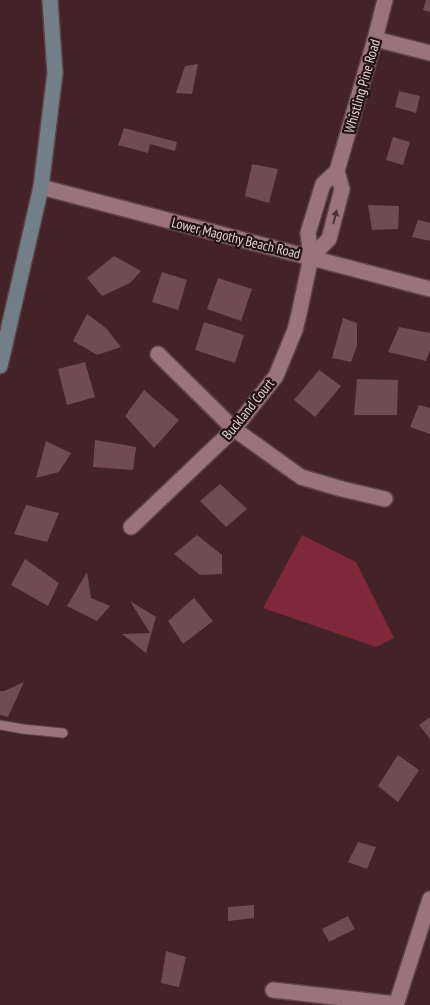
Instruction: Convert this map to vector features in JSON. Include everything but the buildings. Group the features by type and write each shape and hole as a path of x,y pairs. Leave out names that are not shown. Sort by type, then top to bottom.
{"main road":[{"path":"0,366 2,348 41,187 55,73 50,0"}],"street":[{"name":"Whistling Pine Road","path":"311,257 308,233 323,184 337,171 375,39 384,0"},
{"path":"375,39 430,53"},
{"name":"Whistling Pine Road","path":"311,257 329,239 342,189 337,171"},
{"name":"Lower Magothy Beach Road","path":"41,187 430,289"},
{"name":"Buckland Court","path":"131,527 234,429 276,376 295,330 311,257"},
{"path":"158,354 234,429 300,477 385,499"},
{"path":"273,990 396,1004 430,899"}],"lane":[{"path":"0,725 63,733"}],"shaded area":[{"path":"302,535 356,562 394,638 376,647 263,608"}]}
